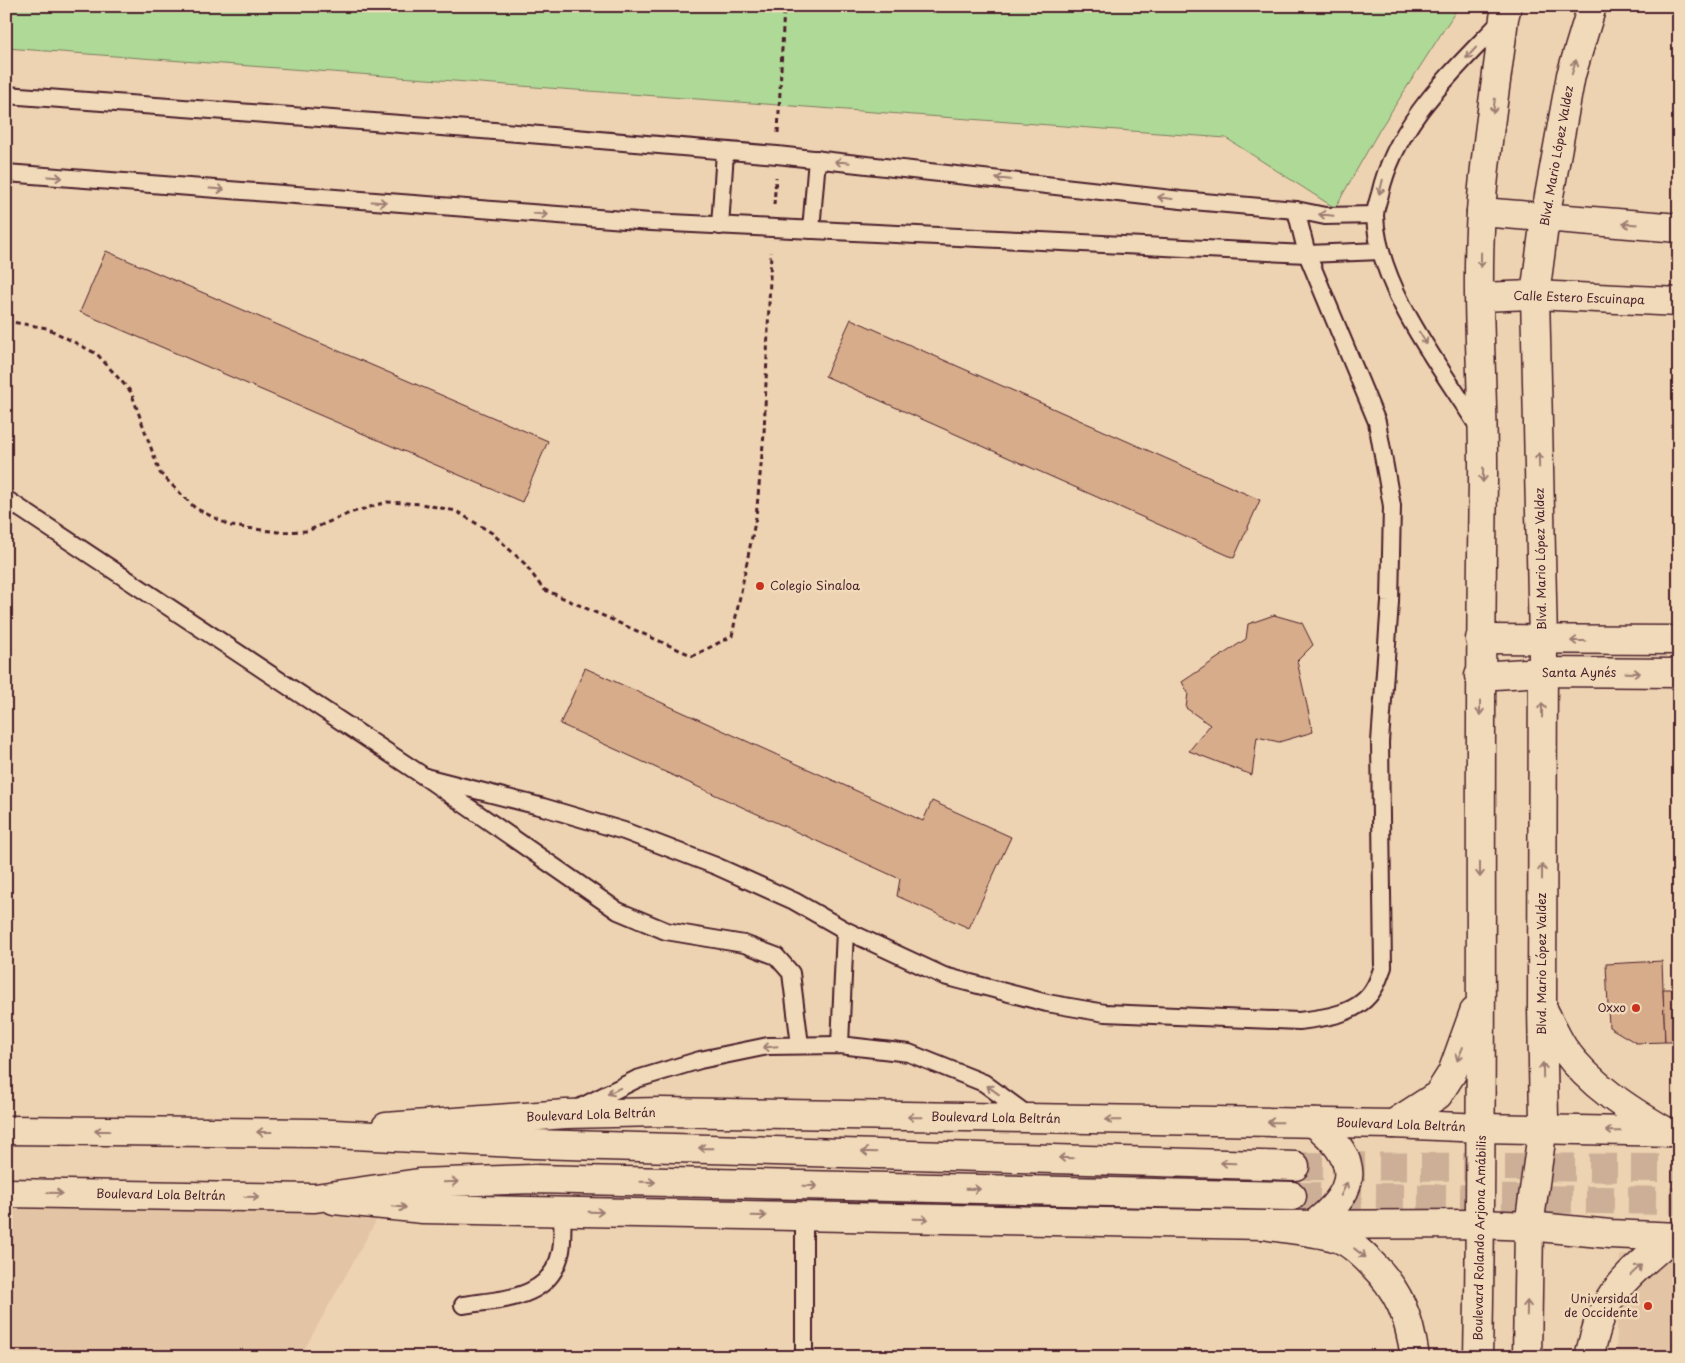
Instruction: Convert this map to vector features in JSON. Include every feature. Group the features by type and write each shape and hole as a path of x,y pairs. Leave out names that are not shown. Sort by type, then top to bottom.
{"main road":[{"name":"Blvd. Mario López Valdez","path":"1544,1124 1542,1007 1543,641 1535,295 1545,218 1571,76 1592,6"},
{"path":"1482,1123 1480,640 1484,434 1480,297 1481,212 1506,12"},
{"path":"1481,212 1679,228"},
{"name":"Calle Estero Escuinapa","path":"1480,297 1535,295 1679,302"},
{"path":"1480,640 1679,640"},
{"name":"Santa Aynés","path":"1480,676 1542,672 1679,674"},
{"path":"1393,1124 1438,1095 1452,1073 1464,1044 1481,992"},
{"path":"1542,1007 1564,1049 1584,1070 1620,1104 1673,1132"},
{"name":"Boulevard Lola Beltrán","path":"313,1133 566,1114 661,1112 1314,1123 1544,1124 1673,1132"},
{"path":"1313,1225 1326,1216 1344,1191 1350,1176 1346,1157 1330,1135 1314,1123"},
{"name":"Boulevard Rolando Arjona Amábilis","path":"1478,1357 1482,1123"},
{"path":"1527,1357 1529,1226 1544,1124"},
{"name":"Boulevard Lola Beltrán","path":"6,1130 313,1133 534,1144 1295,1166"},
{"name":"Boulevard Lola Beltrán","path":"316,1198 419,1183 534,1179 1292,1196"},
{"name":"Boulevard Lola Beltrán","path":"6,1193 316,1198 423,1209 562,1212 1264,1226 1480,1224 1675,1237"},
{"path":"1264,1226 1340,1239 1361,1253 1384,1275 1400,1297 1411,1329 1415,1357"},
{"path":"1589,1357 1598,1325 1608,1302 1624,1281 1675,1237"}],"lane":[{"path":"1484,434 1403,306 1381,251 1375,215 1383,180 1402,139 1430,97 1506,12"},
{"path":"6,95 482,130 777,155 1181,200 1296,210 1332,216 1375,215"},
{"path":"720,226 725,152"},
{"path":"811,230 817,159"},
{"path":"6,173 772,229 1307,254 1381,251"},
{"path":"425,777 543,807 624,831 716,866 777,893 845,930 944,976 1048,1003 1105,1013 1299,1021 1330,1017 1358,1006 1374,990 1383,967 1380,742 1390,602 1392,506 1377,422 1307,254 1296,210"},
{"path":"6,498 425,777 618,911 666,931 744,944 776,956 792,973 800,1046"},
{"path":"840,1045 845,930"},
{"path":"566,1114 636,1080 700,1060 768,1046 840,1045 910,1054 984,1084 1033,1119"},
{"path":"463,1305 521,1296 534,1291 546,1281 555,1268 561,1250 562,1212"},
{"path":"804,1216 804,1357"}],"path":[{"path":"6,322 47,328 97,354 131,392 160,472 195,508 204,513 231,526 278,532 307,530 350,513 388,502 421,504 456,511 492,533 526,564 543,589 693,656 732,636 756,517 764,434 772,229 784,6"}],"shaded area":[{"path":"6,1197 385,1205 300,1357 6,1357"},
{"name":"Universidad de Occidente","path":"1679,1254 1679,1357 1616,1357 1620,1255"}],"green space":[{"path":"6,6 1459,6 1380,129 1335,208 1226,138 6,48"}],"building":[{"path":"106,251 548,441 522,502 80,312"},
{"path":"851,319 1260,500 1234,558 825,376"},
{"path":"1274,615 1302,623 1313,645 1297,661 1313,732 1279,742 1257,737 1252,775 1189,751 1210,725 1186,708 1188,693 1182,682 1246,639 1248,624"},
{"path":"585,668 923,821 932,801 1011,837 969,928 897,896 900,879 560,724"},
{"name":"Oxxo","path":"1662,961 1665,1042 1636,1043 1609,1027 1606,964"},
{"path":"1663,989 1679,989 1679,1042 1665,1042"}],"tunnel":[{"path":"1295,1166 1679,1168"},
{"path":"1292,1196 1679,1201"}],"place":[{"name":"Colegio Sinaloa","path":"760,586"},
{"name":"Oxxo","path":"1636,1008"},
{"name":"Universidad de Occidente","path":"1648,1306"}]}
